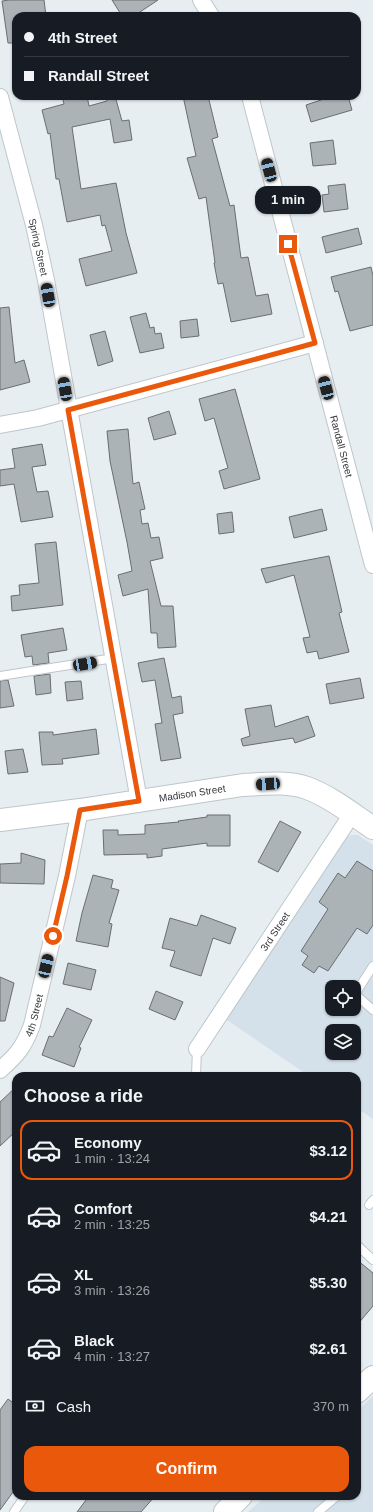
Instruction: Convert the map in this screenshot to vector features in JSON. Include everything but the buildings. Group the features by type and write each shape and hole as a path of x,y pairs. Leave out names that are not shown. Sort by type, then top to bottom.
{"street":[{"path":"201,0 208,12"},
{"name":"Spring Street","path":"0,97 34,225 46,280 139,801"},
{"name":"Randall Street","path":"251,100 373,565"},
{"path":"0,425 68,410 315,343"},
{"name":"Madison Street","path":"0,820 80,810 243,785 268,784 307,788 331,799 373,828"},
{"name":"4th Street","path":"0,1070 19,1053 26,1042 32,1025 67,876 80,810"},
{"name":"3rd Street","path":"197,1049 352,814"},
{"path":"361,1388 373,1377"}],"lane":[{"path":"0,676 114,658"},
{"path":"373,966 355,994 373,1010"},
{"path":"196,1072 197,1049"},
{"path":"361,1250 373,1260"},
{"path":"14,1512 22,1500"},
{"path":"318,1512 332,1500"}],"shaded area":[{"path":"351,835 358,835 373,845 373,1119 361,1111 361,1072 303,1072 224,1018 343,839"},
{"path":"373,1396 373,1512 248,1512 262,1500 361,1500 361,1407"}],"route":[{"path":"53,936 80,810 139,801 136,776 68,410 299,349 315,343 288,244"}]}
